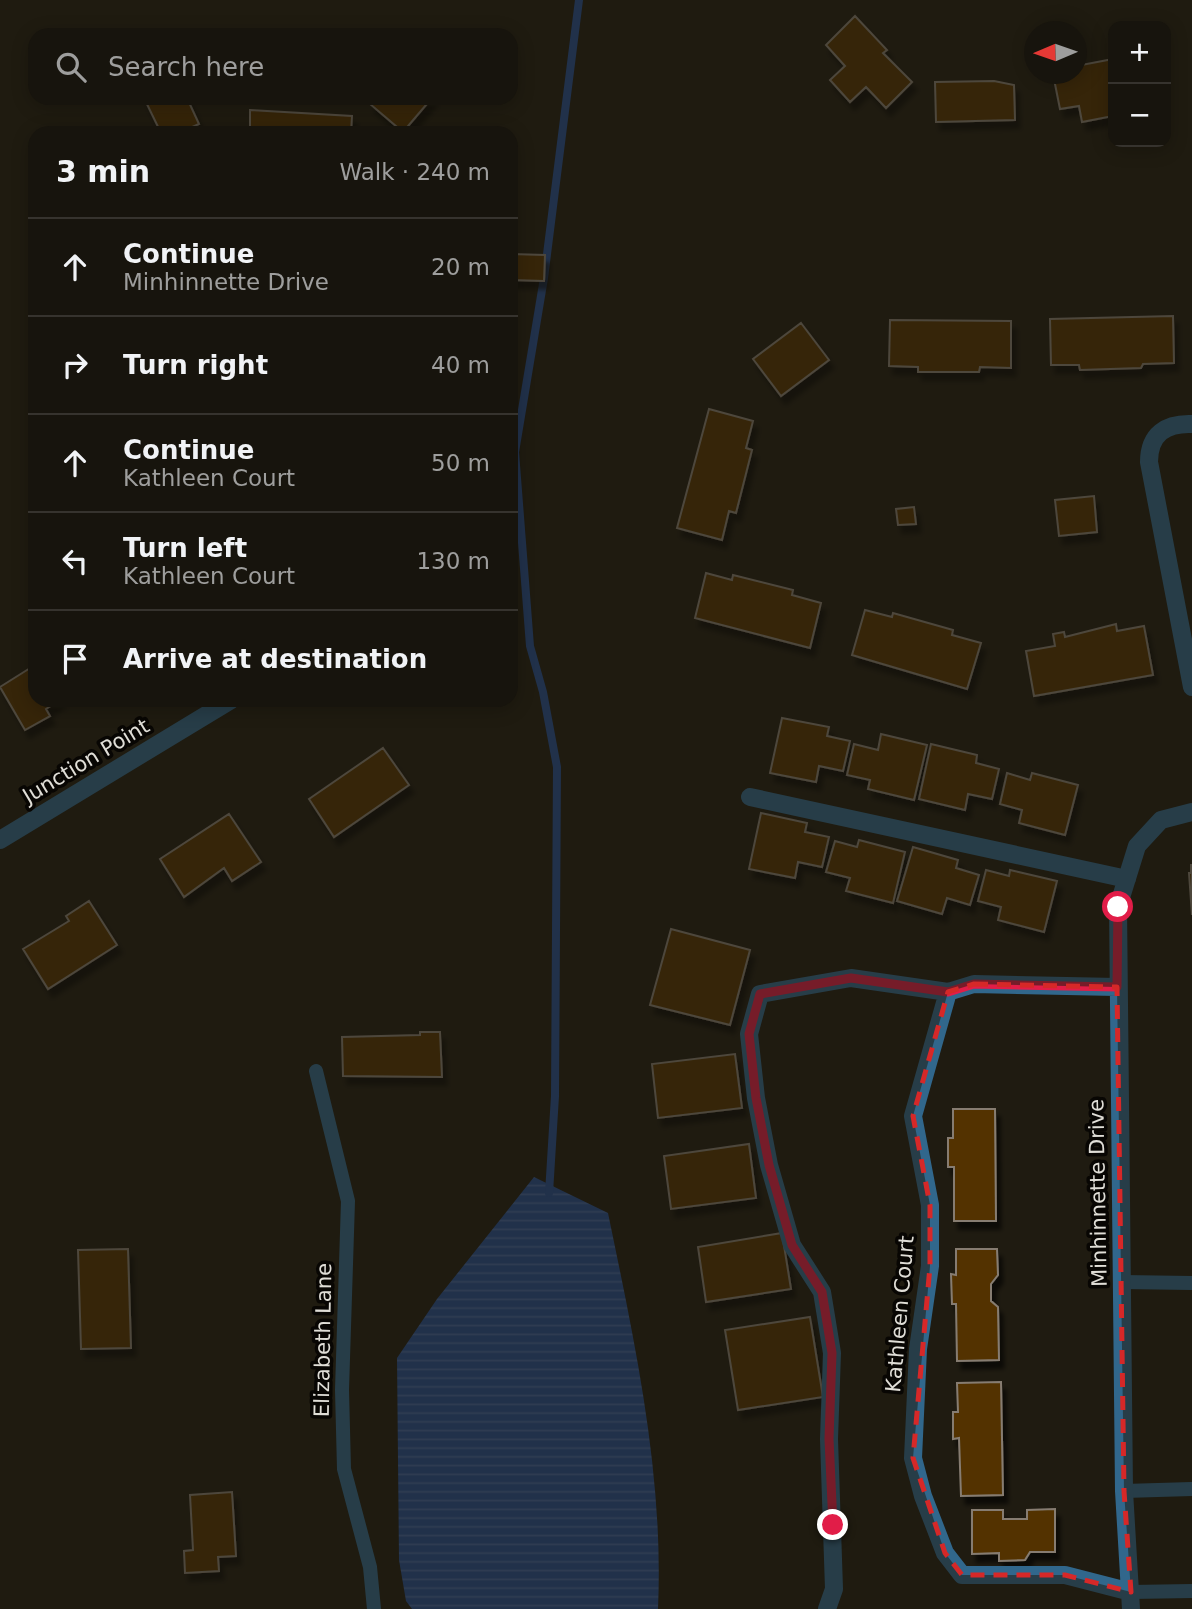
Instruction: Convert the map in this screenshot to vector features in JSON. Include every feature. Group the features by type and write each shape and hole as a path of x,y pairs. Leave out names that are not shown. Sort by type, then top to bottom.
{"street":[{"path":"1192,424 1176,423 1155,435 1149,447 1149,461 1192,687"},
{"name":"Junction Point","path":"0,840 219,707"},
{"path":"750,797 1127,879"},
{"name":"Minhinnette Drive","path":"1131,1601 1124,1491 1118,907 1137,846 1161,820 1192,812"},
{"path":"827,1609 834,1589 829,1439 832,1353 822,1292 792,1245 769,1165 756,1098 749,1034 760,994 851,978 948,992 974,984 1117,987"},
{"name":"Kathleen Court","path":"948,992 913,1116 930,1205 930,1266 918,1349 913,1458 923,1496 945,1553 962,1575 1065,1575 1131,1601"}],"lane":[{"name":"Elizabeth Lane","path":"316,1071 348,1201 342,1390 344,1469 370,1567 374,1609"},
{"path":"1122,1282 1192,1283"},
{"path":"1124,1491 1192,1489"},
{"path":"1131,1601 1192,1591"}],"highlighted area":[{"path":"974,984 1117,987 1124,1491 1131,1592 1065,1575 962,1575 945,1553 913,1458 930,1266 930,1205 913,1116 948,992"}],"water":[{"path":"534,1177 608,1213 637,1360 652,1459 659,1559 658,1609 412,1609 406,1601 399,1560 397,1358 437,1299"}],"building":[{"path":"855,16 887,50 883,53 912,82 886,108 866,87 850,102 830,80 845,66 826,45"},
{"path":"1108,60 1108,117 1082,122 1079,106 1060,109 1055,84 1087,84 1087,64"},
{"path":"994,81 1014,85 1015,120 936,122 935,82"},
{"path":"147,105 190,105 199,124 195,126 158,126"},
{"path":"371,105 426,105 408,126 396,126"},
{"path":"250,110 352,116 351,126 250,126"},
{"path":"518,254 545,255 544,281 518,280"},
{"path":"1173,316 1174,363 1143,364 1141,368 1080,370 1079,365 1051,365 1050,319"},
{"path":"890,320 1011,321 1011,368 980,367 979,372 918,372 918,367 889,366"},
{"path":"801,323 829,360 781,396 753,359"},
{"path":"709,409 753,421 746,448 752,450 736,513 729,511 722,540 677,528"},
{"path":"1094,496 1097,532 1059,536 1055,500"},
{"path":"914,507 916,524 898,525 896,509"},
{"path":"706,573 732,580 733,575 793,590 792,595 821,603 810,648 695,618"},
{"path":"865,610 892,617 893,613 953,630 952,635 981,643 967,689 852,655"},
{"path":"1116,624 1117,631 1144,626 1153,675 1034,696 1026,651 1055,646 1053,634 1064,632 1065,637"},
{"path":"28,669 28,707 49,707 46,709 50,716 25,730 0,687"},
{"path":"782,718 829,727 827,736 850,741 843,771 819,766 816,782 770,773"},
{"path":"881,734 927,745 914,800 868,789 870,780 847,775 854,744 878,750"},
{"path":"931,744 977,755 976,763 999,769 992,799 968,794 965,810 919,799"},
{"path":"383,748 409,785 334,837 309,799"},
{"path":"1007,773 1030,780 1032,773 1078,785 1065,835 1019,823 1022,810 1000,804"},
{"path":"761,813 807,823 805,832 829,837 822,867 798,862 795,878 749,869"},
{"path":"229,814 261,862 232,881 224,868 184,897 160,859"},
{"path":"859,840 905,852 893,903 846,891 850,878 826,872 835,841 857,847"},
{"path":"913,847 958,860 956,868 979,875 970,905 947,898 942,914 897,901"},
{"path":"1192,865 1192,915 1189,873"},
{"path":"986,870 1009,876 1010,870 1057,881 1044,932 998,920 1001,907 978,901"},
{"path":"89,901 117,945 48,989 23,949 69,921 66,916"},
{"path":"671,929 750,950 730,1025 650,1005"},
{"path":"420,1032 440,1032 442,1077 343,1076 342,1037 420,1035"},
{"path":"735,1054 742,1108 658,1118 652,1064"},
{"path":"953,1109 995,1109 996,1221 954,1221 954,1167 948,1167 948,1138 953,1138"},
{"path":"749,1144 756,1198 671,1209 664,1156"},
{"path":"782,1233 791,1289 706,1302 698,1247"},
{"path":"128,1249 131,1348 81,1349 78,1250"},
{"path":"956,1249 997,1249 998,1275 991,1284 991,1301 998,1307 999,1360 957,1361 956,1304 952,1304 951,1274 956,1275"},
{"path":"810,1317 823,1397 738,1410 725,1330"},
{"path":"1001,1382 1003,1495 961,1496 959,1438 953,1439 953,1412 958,1412 957,1383"},
{"path":"232,1492 236,1556 218,1557 219,1571 185,1573 184,1551 193,1550 190,1495"},
{"path":"1055,1509 1055,1552 1030,1552 1025,1560 999,1561 999,1553 972,1554 972,1510 1003,1510 1003,1519 1027,1519 1027,1510"}],"waterway":[{"path":"518,434 544,278 579,0"},
{"path":"518,491 530,646 543,692 557,767 555,1096 549,1193"}],"route":[{"path":"833,1525 829,1439 832,1353 822,1292 792,1245 769,1165 756,1098 749,1034 760,994 851,978 948,992 974,984 1117,987 1118,907"}]}
